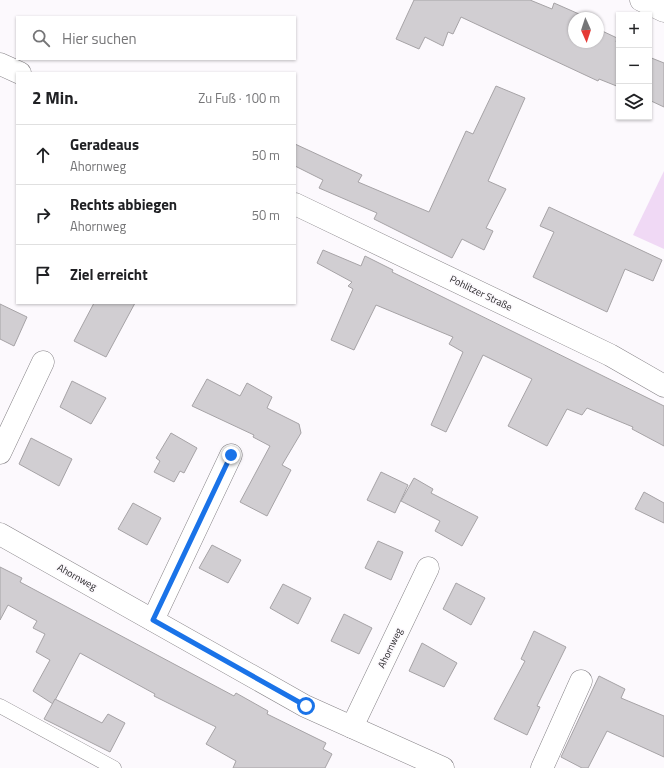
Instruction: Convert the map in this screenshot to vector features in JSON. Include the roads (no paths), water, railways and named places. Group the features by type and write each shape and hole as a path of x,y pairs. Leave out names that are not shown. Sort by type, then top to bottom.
{"street":[{"path":"641,0 664,10"},
{"path":"0,64 18,72"},
{"name":"Pohlitzer Straße","path":"296,204 610,355 664,386"},
{"path":"0,453 43,362"},
{"path":"153,620 231,455"},
{"name":"Ahornweg","path":"0,534 306,706 442,768"},
{"name":"Ahornweg","path":"352,727 428,568"},
{"path":"542,768 581,681"}],"lane":[{"path":"0,706 114,768"}]}
